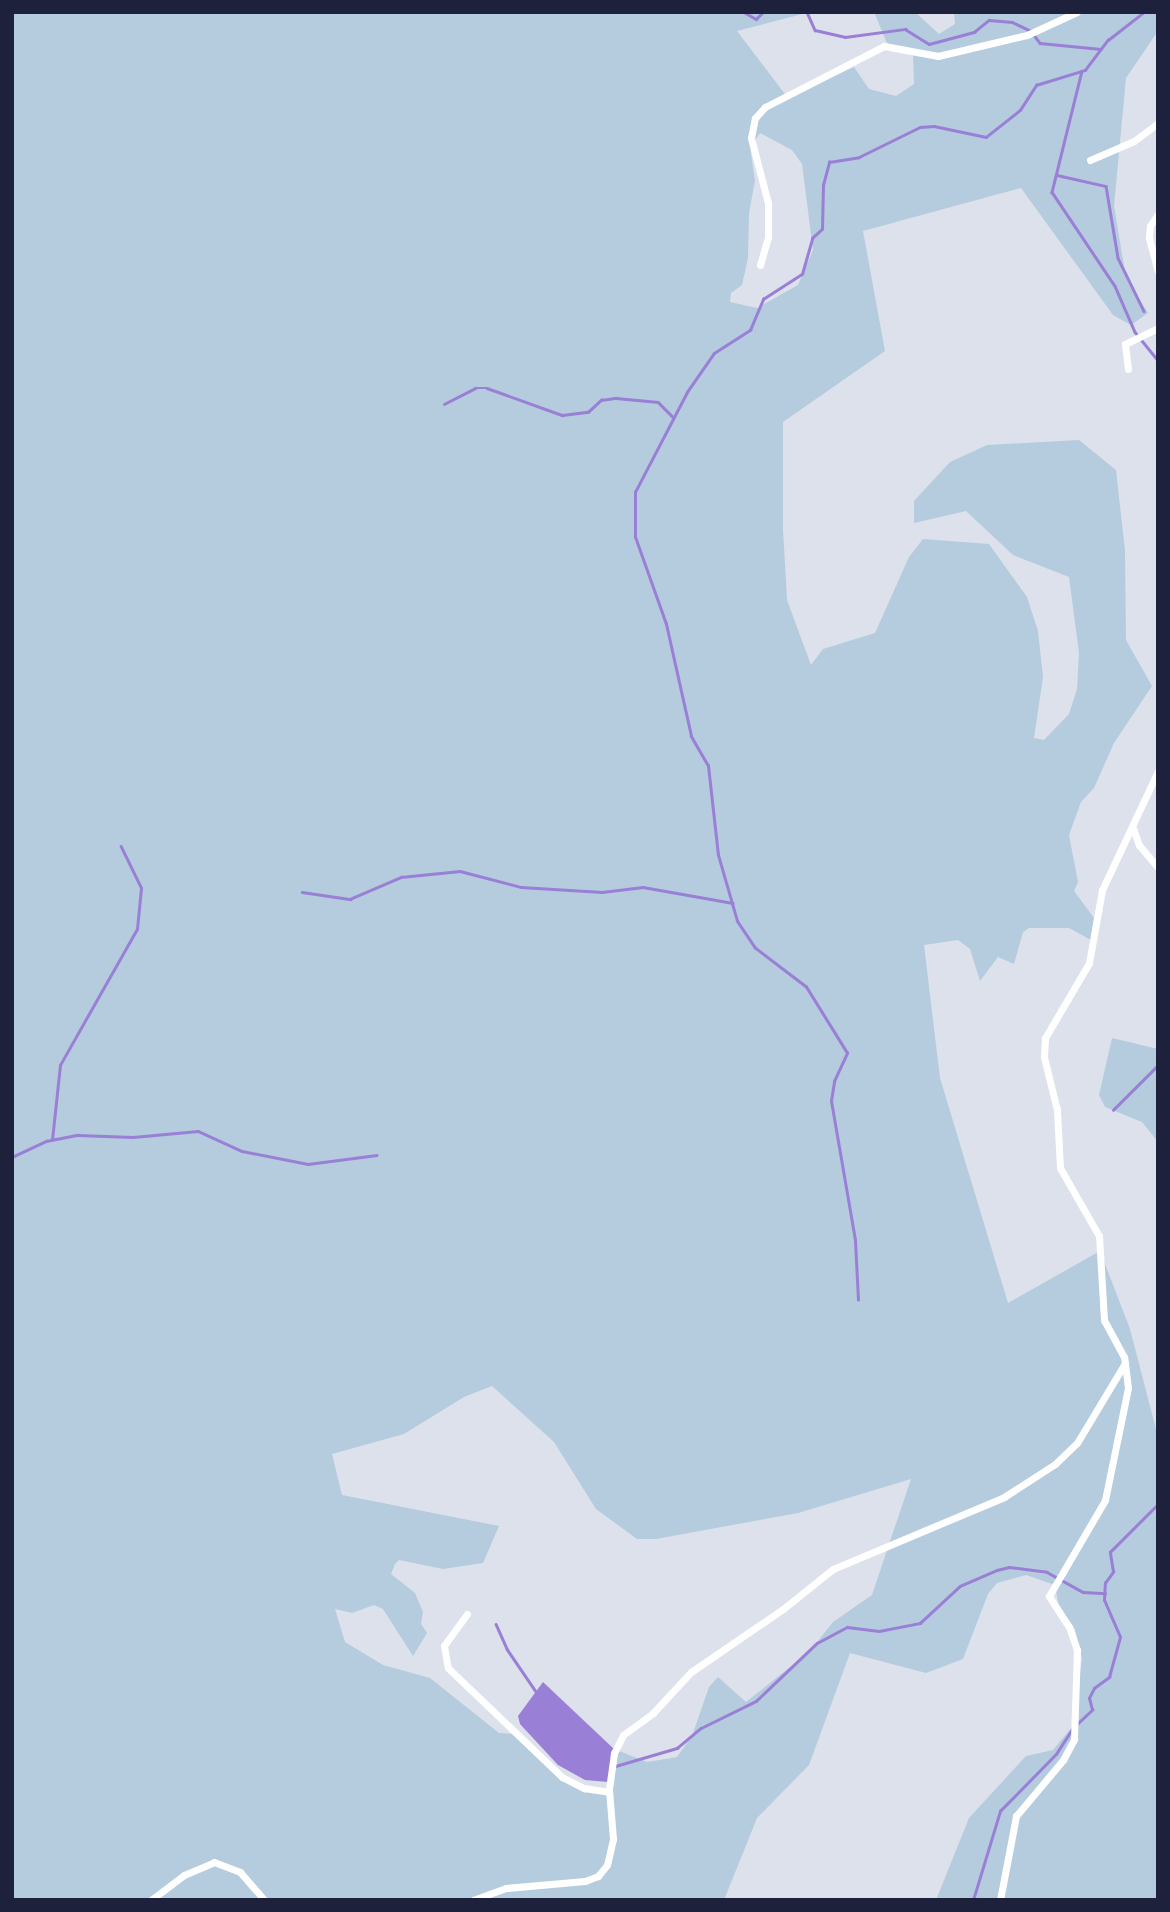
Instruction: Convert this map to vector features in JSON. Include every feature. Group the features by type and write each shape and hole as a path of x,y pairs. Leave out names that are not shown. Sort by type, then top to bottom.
{"street":[{"path":"760,265 768,237 768,203 751,138 755,118 765,107 884,46 938,56 1027,35 1077,12"},
{"path":"1090,160 1134,141 1158,123"},
{"path":"1158,215 1149,231 1158,272"},
{"path":"1128,369 1125,344 1158,328"},
{"path":"1000,1900 1016,1816 1063,1760 1074,1739 1077,1650 1069,1627 1050,1600 1109,1487 1128,1388 1126,1362 1104,1320 1099,1237 1060,1168 1055,1098 1044,1048 1050,1025 1089,963 1102,890 1158,771"},
{"path":"1133,828 1139,845 1158,868"},
{"path":"473,1900 506,1888 585,1881 598,1876 607,1865 614,1839 609,1792 617,1742 653,1713 691,1671 783,1609 833,1569 1004,1497 1055,1464 1077,1443 1126,1362"},
{"path":"467,1614 444,1646 448,1668 562,1777 609,1792"},
{"path":"151,1900 184,1874 214,1862 240,1872 264,1900"}],"shaded area":[{"path":"12,12 810,12 737,31 788,98 854,67 869,89 896,96 914,84 913,54 887,43 874,12 915,12 939,34 955,24 954,12 1158,12 1158,31 1126,78 1114,206 1126,278 1148,313 1131,325 1113,315 1021,188 863,231 885,351 783,422 783,529 787,600 811,665 823,649 875,633 909,557 923,539 989,544 1027,597 1038,631 1043,677 1034,738 1044,740 1069,714 1077,689 1079,653 1069,577 1013,555 966,511 914,523 914,501 950,462 987,445 1079,440 1116,470 1125,551 1126,640 1152,686 1114,743 1094,788 1081,802 1069,835 1078,882 1074,891 1094,918 1091,940 1069,928 1029,928 1023,932 1014,964 998,957 980,981 970,949 958,940 924,945 940,1078 1008,1303 1100,1251 1130,1329 1158,1437 1158,1900 936,1900 969,1818 1026,1756 1053,1750 1072,1727 1082,1659 1075,1629 1059,1607 1055,1585 1026,1575 997,1583 988,1594 963,1659 926,1673 850,1653 809,1765 757,1818 724,1900 12,1900","holes":["760,133 792,150 802,164 813,250 798,285 757,308 730,302 731,293 742,285 748,258 749,213 755,181 750,147","492,1386 554,1442 596,1509 637,1539 656,1539 798,1513 911,1479 872,1595 833,1622 809,1652 746,1702 718,1677 709,1687 692,1736 677,1757 647,1762 614,1749 607,1794 560,1775 516,1734 499,1733 430,1678 383,1665 345,1642 335,1609 352,1613 374,1605 383,1609 413,1656 427,1633 421,1624 423,1612 415,1593 391,1574 395,1564 399,1560 443,1569 483,1563 499,1526 342,1495 332,1454 404,1434 464,1397"]},
{"path":"1112,1038 1158,1049 1158,1142 1142,1122 1105,1107 1099,1095"},
{"path":"543,1682 614,1749 608,1782 585,1780 558,1765 520,1724 518,1716"}],"waterway":[{"path":"744,12 756,19 763,12"},
{"path":"807,12 815,30 845,37 905,29 929,44 974,32 989,20 1012,22 1031,31 1040,43 1101,49"},
{"path":"858,1300 855,1240 831,1101 834,1081 847,1053 806,987 755,948 737,921 718,855 708,766 691,736 666,624 635,537 635,492 687,392 714,353 750,330 763,299 802,274 812,238 822,229 823,185 829,162 859,157 920,127 934,126 986,137 1020,110 1036,85 1085,70 1108,40 1144,12"},
{"path":"1082,71 1052,192 1115,286 1135,332 1158,360"},
{"path":"1057,175 1106,186 1118,258 1144,311"},
{"path":"444,404 475,388 487,388 562,415 588,412 601,400 616,398 658,402 673,417"},
{"path":"52,1140 60,1065 137,929 141,888 121,847"},
{"path":"302,892 350,899 401,877 460,871 521,887 602,892 643,887 733,903"},
{"path":"1113,1110 1158,1065"},
{"path":"12,1157 46,1141 77,1135 133,1137 198,1131 242,1151 308,1164 376,1155"},
{"path":"1077,1724 1092,1710 1089,1698 1094,1688 1109,1677 1120,1637 1104,1600 1105,1583 1113,1572 1110,1552 1158,1504"},
{"path":"612,1767 677,1748 701,1728 756,1701 817,1643 847,1627 879,1631 920,1623 960,1586 997,1570 1009,1567 1047,1572 1083,1592 1105,1593"},
{"path":"496,1624 507,1649 537,1693"},
{"path":"973,1900 1000,1811 1056,1754 1072,1729"}]}
